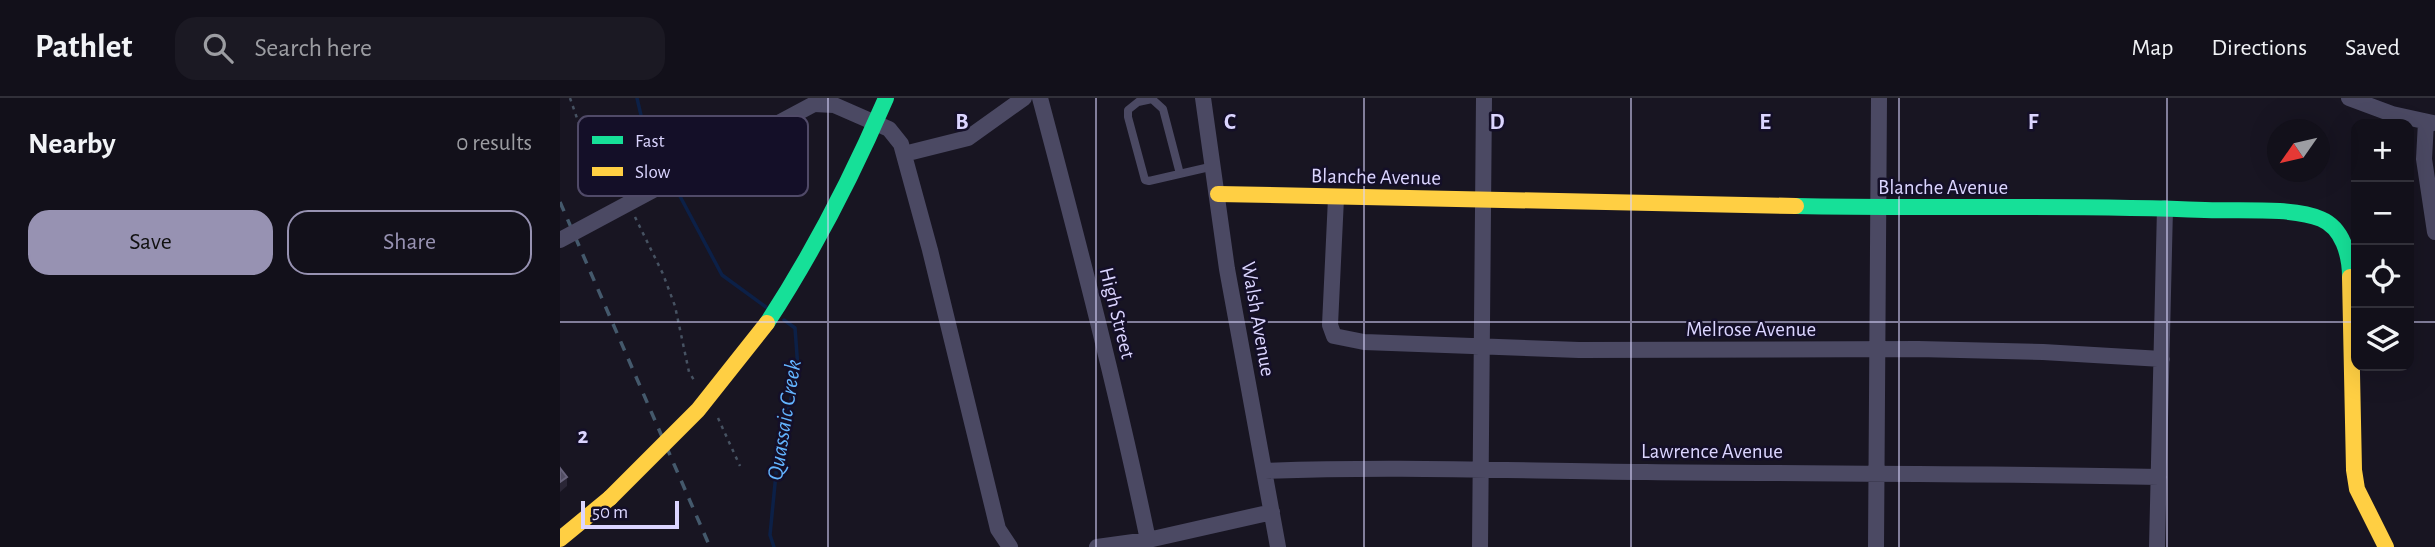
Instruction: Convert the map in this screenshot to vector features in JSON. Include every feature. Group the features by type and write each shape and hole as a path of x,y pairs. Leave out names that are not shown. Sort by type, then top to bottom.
{"main road":[{"path":"560,539 610,498 698,410 767,323 804,267 847,186 887,98"},
{"name":"Blanche Avenue","path":"1218,194 1878,208 2165,208 2298,213 2322,219 2332,226 2350,260 2354,470 2357,489 2386,547"}],"street":[{"path":"904,154 968,138 1024,98"},
{"name":"High Street","path":"1040,98 1130,452 1147,540"},
{"name":"Walsh Avenue","path":"1203,98 1229,281 1278,547"},
{"path":"1480,547 1484,98"},
{"path":"1876,547 1879,98"},
{"path":"2349,98 2391,106 2430,123 2424,159 2435,232"},
{"path":"791,116 819,101 876,123 896,135 904,154 937,275 999,529 1010,547"},
{"path":"560,240 642,196"},
{"name":"Melrose Avenue","path":"1336,198 1329,325 1334,336 1339,339 1481,347 2043,352 2162,359"},
{"path":"2157,547 2165,208"},
{"name":"Lawrence Avenue","path":"1265,471 1337,468 2008,473 2159,477"},
{"path":"1097,547 1147,540 1272,512"}],"lane":[{"path":"1180,174 1162,106 1153,99 1135,103 1128,110 1128,117 1145,180 1149,181 1180,174 1214,166"}],"path":[{"path":"570,98 578,121"},
{"path":"630,208 675,306 689,372 695,382"},
{"path":"714,411 740,466"}],"building":[{"path":"560,468 567,477 560,482"}],"waterway":[{"name":"Quassaic Creek","path":"637,98 641,116"},
{"name":"Quassaic Creek","path":"680,196 722,275 766,307"},
{"name":"Quassaic Creek","path":"774,547 770,535 778,453 798,369 795,328 784,320"}],"railway":[{"path":"560,202 710,547"}],"traffic: fast":[{"path":"767,323 801,269 831,213 886,98"},
{"path":"1796,206 2103,207 2296,213 2321,219 2335,229 2347,252 2350,277"}],"traffic: slow":[{"path":"1218,194 1796,206"},
{"path":"2350,277 2354,470 2357,489 2386,547"},
{"path":"610,498 698,410 767,323"},
{"path":"560,539 610,498"}]}
